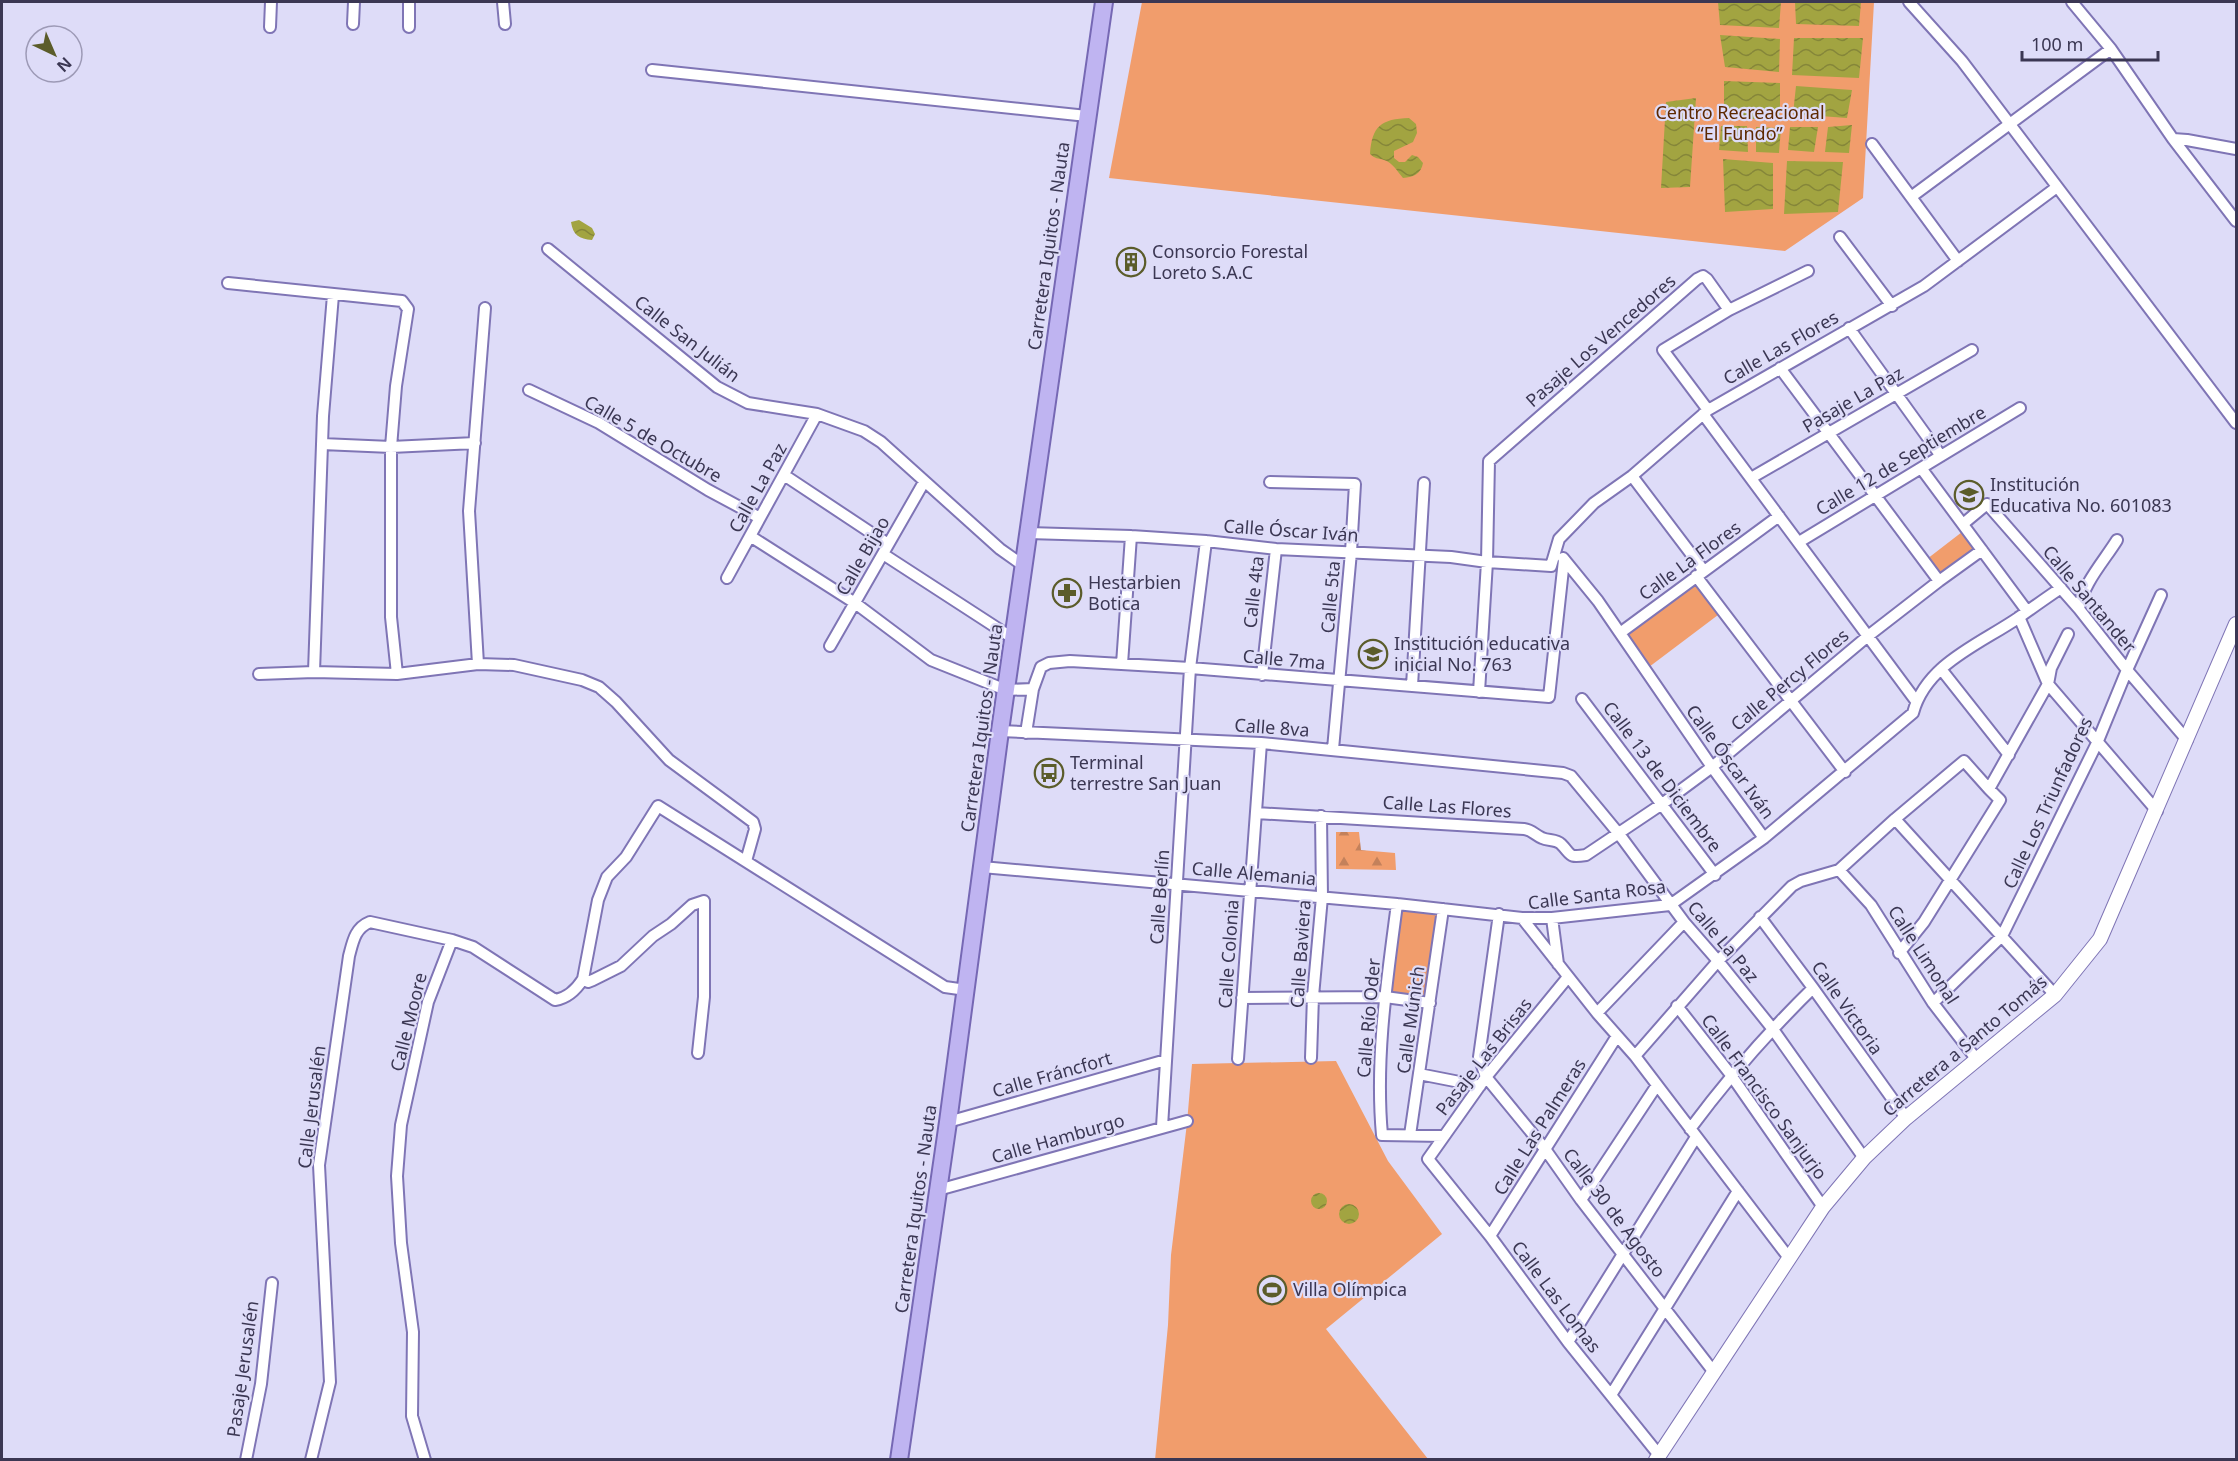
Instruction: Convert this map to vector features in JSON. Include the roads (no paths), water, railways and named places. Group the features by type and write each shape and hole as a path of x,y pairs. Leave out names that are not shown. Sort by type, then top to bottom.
{"main road":[{"name":"Carretera Iquitos - Nauta","path":"899,1460 1104,2"}],"street":[{"path":"270,27 271,2"},
{"path":"353,24 354,2"},
{"path":"409,2 410,27"},
{"path":"503,2 505,24"},
{"path":"1909,2 1962,62 2236,423"},
{"path":"2072,2 2110,49 2173,139 2236,221"},
{"path":"1911,197 2110,49"},
{"path":"652,70 1087,116"},
{"path":"2173,139 2236,149"},
{"path":"1872,144 1958,261"},
{"name":"Calle Las Flores","path":"1551,566 1559,539 1594,503 1632,476 1706,412 1924,286 2057,188"},
{"path":"1840,237 1892,306"},
{"name":"Calle San Julián","path":"548,249 717,387 748,403 817,414 864,430 881,442 999,549 1024,566"},
{"path":"1808,270 1729,310 1663,350 1751,478 1916,701"},
{"name":"Pasaje Los Vencedores","path":"1487,562 1489,461 1697,279 1703,276 1707,279 1729,310"},
{"path":"228,283 402,301 408,309 396,386 390,447 391,617 397,674"},
{"path":"314,672 322,444 333,295"},
{"path":"478,664 469,511 485,308"},
{"path":"1849,328 1941,456"},
{"name":"Pasaje La Paz","path":"1751,478 1972,350"},
{"path":"1780,368 1939,580"},
{"name":"Calle 5 de Octubre","path":"529,390 598,423 708,490 760,518"},
{"name":"Calle 12 de Septiembre","path":"1799,542 2020,408"},
{"name":"Calle La Paz","path":"727,578 817,414"},
{"path":"322,444 390,447 475,443"},
{"path":"1921,468 1982,550 2023,614 2048,684 2157,811"},
{"path":"784,475 1014,639"},
{"path":"1632,476 1845,772"},
{"name":"Calle Bijao","path":"830,646 924,482"},
{"name":"Calle 5ta","path":"1270,482 1355,484 1333,749"},
{"path":"1412,686 1424,483"},
{"name":"Calle Santander","path":"1963,524 1987,504 2079,609 2187,740"},
{"name":"Calle La Flores","path":"1620,633 1779,516"},
{"name":"Calle Óscar Iván","path":"1028,533 1131,536 1276,549 1421,556 1551,566"},
{"path":"750,536 855,603 931,660 1006,690 1032,689"},
{"path":"1122,664 1131,536"},
{"path":"2079,609 2086,589 2117,540"},
{"name":"Calle Berlín","path":"1162,1127 1190,668 1206,541"},
{"name":"Calle Óscar Iván","path":"1555,548 1598,601 1712,767 1764,838"},
{"name":"Calle 4ta","path":"1262,675 1276,549"},
{"name":"Calle Percy Flores","path":"1619,834 1712,767 1868,636 1939,580 1982,550"},
{"name":"Calle 7ma","path":"1026,733 1032,689 1041,667 1048,663 1190,668 1550,697 1564,560"},
{"path":"1479,692 1487,562"},
{"name":"Calle Santa Rosa","path":"1522,918 1552,918 1670,905 1764,838 1913,713 1916,701 1941,669 1953,658 2061,588"},
{"name":"Calle Los Triunfadores","path":"1933,1004 2002,936 2097,743 2161,595"},
{"name":"Carretera a Santo Tomás","path":"1658,1457 1823,1207 1864,1158 1906,1118 2055,995 2100,939 2236,624"},
{"path":"1989,789 2048,684 2051,668 2068,634"},
{"path":"259,674 314,672 397,674 478,664 514,665 582,680 599,687 628,714 669,760 753,822 755,829 746,861"},
{"path":"1941,669 2009,755"},
{"name":"Calle 13 de Diciembre","path":"1582,699 1715,875"},
{"name":"Calle 8va","path":"1000,731 1261,743 1541,771"},
{"name":"Calle Colonia","path":"1238,1059 1261,743"},
{"path":"1635,1056 1718,961 1792,886 1801,881 1839,870 1964,761 2000,800 1924,922 1899,953"},
{"name":"Calle La Paz","path":"1541,771 1571,776 1619,834 1670,905 1772,1028 1864,1158"},
{"path":"452,940 473,947 555,1000 563,999 583,980 598,900 607,877 626,856 658,806 945,987 966,990"},
{"name":"Calle Las Flores","path":"1256,813 1530,830 1540,838 1561,844 1569,855 1576,857 1595,851 1619,834"},
{"name":"Calle Baviera","path":"1311,1058 1313,996 1322,897 1321,816"},
{"path":"1895,819 2055,995"},
{"name":"Calle Alemania","path":"982,867 1250,890 1522,918"},
{"name":"Calle Limonal","path":"1839,870 1871,905 1933,1004 1977,1060"},
{"path":"583,980 592,981 621,966 653,936 671,924 692,905 704,901 704,997 698,1053"},
{"name":"Calle Río Oder","path":"1397,904 1385,998 1379,1099 1382,1135 1410,1135"},
{"name":"Calle Múnich","path":"1410,1135 1443,909"},
{"path":"1419,1074 1483,1081 1479,1057 1499,914"},
{"name":"Calle Victoria","path":"1760,917 1906,1118"},
{"name":"Calle Santa Rosa","path":"1522,918 1597,1013 1635,1056 1789,1258"},
{"path":"1552,918 1558,964"},
{"name":"Calle Jerusalén","path":"311,1460 330,1382 319,1165 349,956 356,932 370,922 452,940"},
{"path":"1597,1013 1684,922"},
{"name":"Calle Moore","path":"425,1460 412,1416 413,1332 401,1243 397,1176 401,1125 428,1002 452,940"},
{"name":"Pasaje Las Brisas","path":"1428,1159 1483,1081 1568,977"},
{"path":"1568,1342 1693,1133 1731,1075 1772,1028 1813,988"},
{"path":"1242,998 1313,996 1385,998 1430,1003"},
{"name":"Calle Francisco Sanjurjo","path":"1677,1006 1731,1075 1823,1207"},
{"name":"Calle Las Palmeras","path":"1490,1236 1617,1036"},
{"name":"Calle Fráncfort","path":"948,1122 1166,1060"},
{"name":"Calle 30 de Agosto","path":"1483,1081 1545,1149 1581,1200 1713,1371"},
{"path":"1581,1200 1657,1085"},
{"name":"Calle Hamburgo","path":"938,1190 1187,1121"},
{"path":"1410,1135 1444,1136"},
{"name":"Calle Las Lomas","path":"1428,1159 1490,1236 1568,1342 1658,1457"},
{"path":"1611,1395 1738,1191"},
{"name":"Pasaje Jerusalén","path":"246,1460 261,1384 272,1283"}],"water":[{"path":"1718,2 1781,2 1779,28 1720,25"},
{"path":"1795,2 1861,2 1859,26 1796,24"},
{"path":"1720,35 1780,39 1779,72 1725,67"},
{"path":"1794,38 1863,38 1859,78 1792,75"},
{"path":"1724,81 1780,83 1780,119 1724,119"},
{"path":"1796,86 1852,90 1847,118 1793,114"},
{"path":"1696,98 1690,187 1661,188 1666,102"},
{"path":"1409,118 1416,124 1417,133 1413,142 1394,151 1394,158 1399,162 1405,162 1412,155 1418,157 1423,163 1421,170 1416,174 1403,178 1390,163 1370,154 1371,144 1376,131 1385,122"},
{"path":"1852,125 1849,153 1825,152 1828,127"},
{"path":"1721,126 1747,126 1748,152 1719,150"},
{"path":"1756,127 1781,128 1779,153 1756,152"},
{"path":"1790,127 1818,127 1814,152 1788,150"},
{"path":"1723,159 1773,163 1773,209 1725,212"},
{"path":"1787,161 1843,162 1838,212 1784,214"},
{"path":"579,220 592,228 595,234 592,240 580,237 573,230 571,222"},
{"path":"1316,1193 1322,1193 1327,1201 1325,1207 1316,1209 1311,1204 1311,1198"},
{"path":"1349,1204 1356,1207 1359,1214 1356,1221 1349,1224 1342,1221 1339,1214 1342,1207"}],"place":[{"name":"Consorcio Forestal Loreto S.A.C","path":"1131,262"},
{"name":"Institución Educativa No. 601083","path":"1969,495"},
{"name":"Hestarbien Botica","path":"1067,593"},
{"name":"Institución educativa inicial No. 763","path":"1373,654"},
{"name":"Terminal terrestre San Juan","path":"1049,773"},
{"name":"Villa Olímpica","path":"1272,1290"}],"park label":[{"name":"Centro Recreacional “El Fundo”","path":"1740,123"}]}
